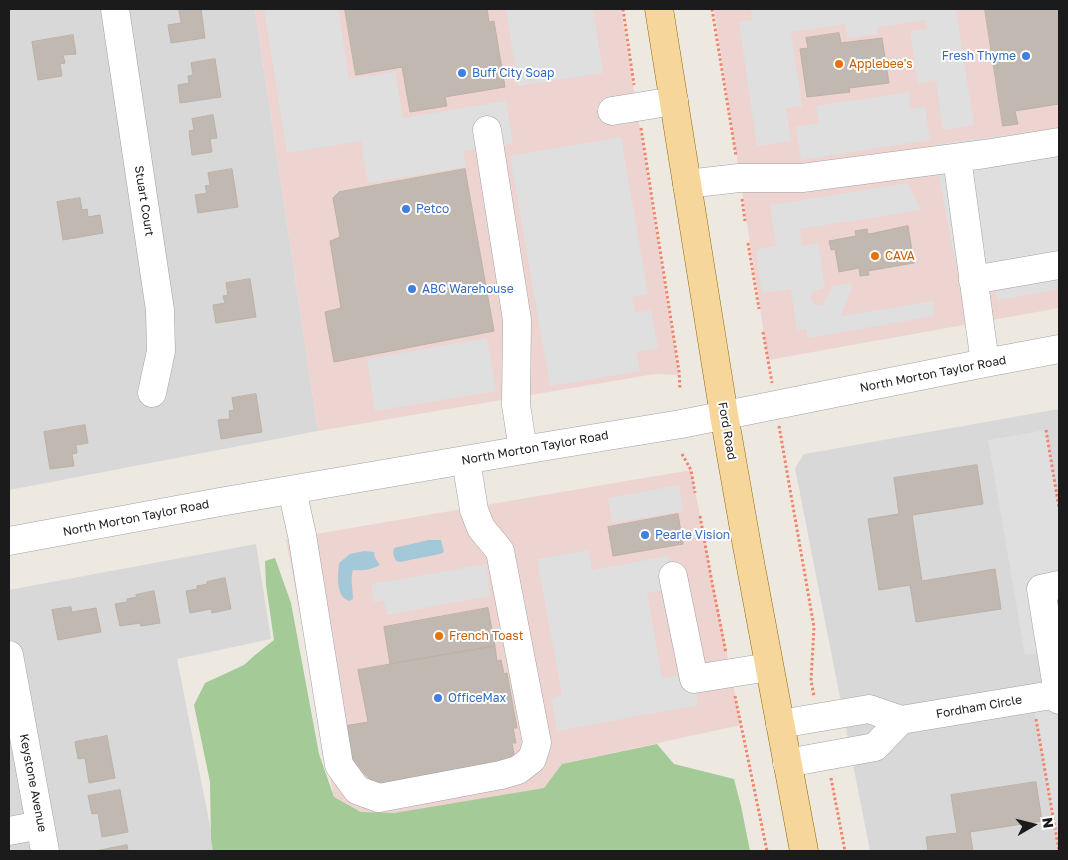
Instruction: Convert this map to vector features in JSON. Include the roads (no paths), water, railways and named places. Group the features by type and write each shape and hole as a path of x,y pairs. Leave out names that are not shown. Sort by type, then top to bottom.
{"main road":[{"name":"Ford Road","path":"659,9 724,415 804,851"}],"street":[{"name":"Stuart Court","path":"115,9 160,310 161,351 152,393"},
{"path":"625,109 674,101"},
{"path":"487,130 517,320 516,405 523,450"},
{"path":"687,184 739,178 802,178 957,158 1059,142"},
{"path":"957,158 985,363"},
{"path":"973,280 1059,265"},
{"name":"North Morton Taylor Road","path":"9,541 220,502 681,424 1059,350"},
{"path":"292,490 302,535 339,766 357,790 379,798 502,775 518,770 532,759 537,743 500,551 482,528 474,510 466,460"},
{"path":"673,576 694,679 769,666"},
{"name":"Fordham Circle","path":"780,724 869,709 901,720 1059,697 1041,588 1059,585"},
{"name":"Keystone Avenue","path":"9,655 45,851"},
{"path":"787,763 875,747 901,720"},
{"path":"9,830 40,825"}],"water":[{"path":"429,540 441,540 444,552 400,562 396,561 393,554 394,548"},
{"path":"364,551 374,552 380,565 367,570 353,570 353,599 349,601 339,590 339,563 350,554"}],"place":[{"name":"Fresh Thyme","path":"1026,56"},
{"name":"Applebee's","path":"839,64"},
{"name":"Buff City Soap","path":"462,73"},
{"name":"Petco","path":"406,209"},
{"name":"CAVA","path":"875,256"},
{"name":"ABC Warehouse","path":"412,289"},
{"name":"Pearle Vision","path":"645,535"},
{"name":"French Toast","path":"439,636"},
{"name":"OfficeMax","path":"438,698"}]}
